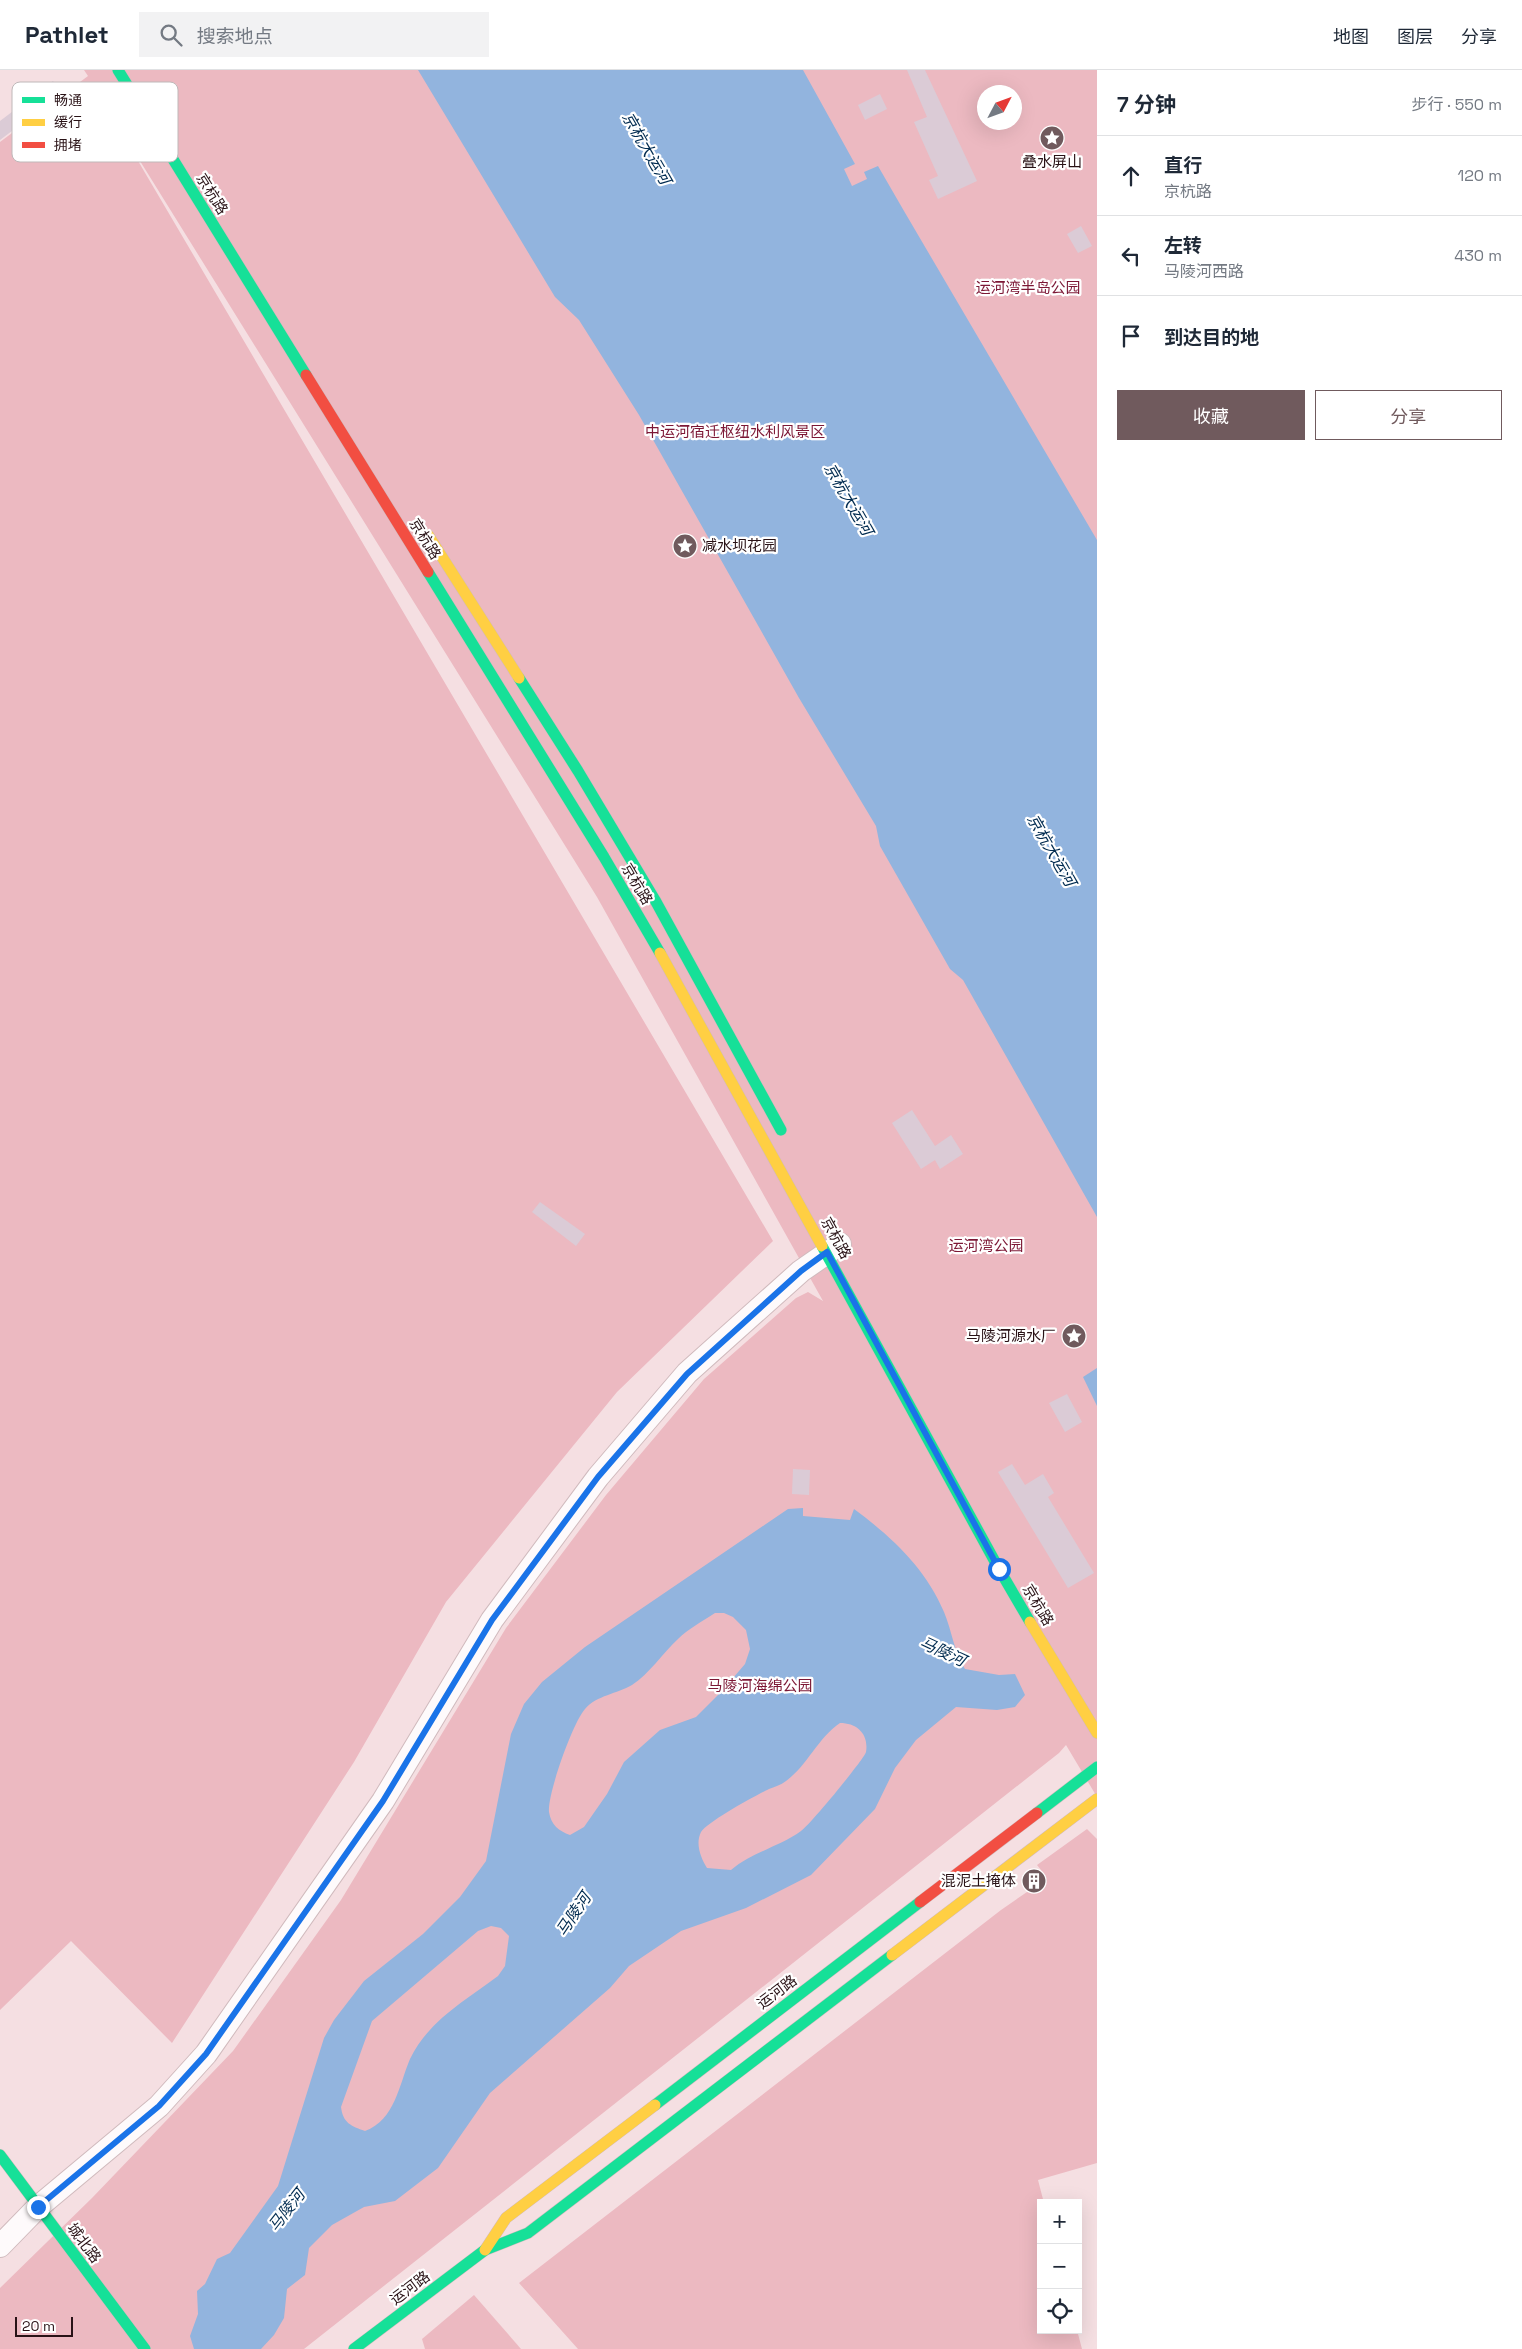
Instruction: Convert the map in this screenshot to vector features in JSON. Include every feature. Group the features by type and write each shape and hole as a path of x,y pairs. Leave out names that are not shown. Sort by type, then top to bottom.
{"street":[{"name":"京杭路","path":"118,70 125,82"},
{"name":"京杭路","path":"175,162 604,857 836,1245 999,1569 1097,1733"},
{"name":"京杭路","path":"423,528 578,771 645,882 786,1141"},
{"path":"0,2246 38,2207 159,2106 206,2054 383,1801 492,1620 598,1477 687,1374 801,1271 836,1245"},
{"path":"929,1416 979,1508"},
{"name":"运河路","path":"485,2250 506,2218 1097,1768"},
{"name":"运河路","path":"354,2349 485,2250 528,2233 1097,1799"},
{"name":"城北路","path":"0,2155 145,2349"}],"green space":[{"path":"84,70 1097,70 1097,1797 1066,1745 1059,1753 304,2349 0,2349 0,2288 92,2198 233,2051 341,1900 506,1628 606,1495 704,1379 796,1298 808,1292 823,1301 597,897 141,162 178,162 178,82 80,82 88,76"},
{"path":"12,133 12,162 139,162 773,1241 617,1392 446,1602 354,1762 172,2043 71,1941 0,2010 0,142"},
{"path":"1087,1829 1097,1839 1097,2163 1038,2180 1043,2199 1037,2199 1037,2334 1078,2334 1082,2349 578,2349 519,2283 1001,1910 1027,1892 1039,1893 1041,1870 1037,1865"},
{"path":"474,2295 521,2349 425,2349 422,2339"}],"water":[{"name":"京杭大运河","path":"418,70 803,70 855,164 844,169 852,186 867,179 864,172 878,166 1097,540 1097,1217 963,980 950,969 880,846 876,826 799,698 639,415 579,320 555,297"},
{"path":"1097,1368 1097,1406 1083,1377"},
{"name":"马陵河","path":"803,1508 803,1516 850,1520 854,1509 882,1531 918,1568 928,1582 937,1596 947,1619 958,1656 965,1669 999,1675 1015,1674 1025,1695 1015,1707 997,1710 956,1707 916,1740 895,1768 875,1809 811,1875 746,1908 681,1931 629,1966 610,1988 490,2093 438,2168 395,2201 364,2207 332,2225 309,2248 305,2275 287,2289 284,2318 274,2335 261,2349 194,2349 190,2336 198,2314 197,2291 205,2284 217,2259 230,2253 278,2186 324,2038 334,2020 364,1981 423,1934 460,1897 486,1861 511,1734 524,1704 542,1682 585,1647 788,1509","holes":["715,1613 724,1613 733,1617 746,1630 750,1649 745,1664 696,1717 660,1730 624,1762 607,1794 584,1827 570,1835 562,1832 552,1821 549,1803 556,1775 580,1716 595,1701 632,1685 682,1635","840,1723 856,1727 864,1735 866,1752 815,1817 793,1837 748,1859 731,1870 707,1868 699,1846 701,1832 732,1809 786,1781 800,1768 832,1729","491,1926 501,1928 509,1936 505,1966 498,1976 449,2012 427,2033 410,2059 395,2101 383,2119 365,2131 348,2123 341,2107 372,2021 478,1931"]}],"building":[{"path":"907,70 925,70 977,181 938,199 929,180 938,176 914,122 927,117"},
{"path":"880,94 887,109 865,120 858,105"},
{"path":"12,112 12,131 0,140 0,121"},
{"path":"1081,226 1092,246 1078,253 1067,234"},
{"path":"912,1110 935,1146 951,1135 963,1154 940,1169 935,1160 921,1169 892,1123"},
{"path":"540,1202 585,1234 576,1246 532,1212"},
{"path":"1067,1394 1082,1422 1065,1432 1049,1403"},
{"path":"1012,1464 1025,1485 1043,1474 1054,1493 1048,1497 1094,1573 1068,1588 998,1472"},
{"path":"793,1469 810,1470 809,1495 792,1494"}],"traffic: fast":[{"path":"118,70 125,82"},
{"path":"175,162 306,375"},
{"path":"428,572 604,857 660,953"},
{"path":"519,678 578,771 655,900 781,1130"},
{"path":"822,1246 1030,1622"},
{"path":"1037,1813 1097,1767"},
{"path":"655,2105 920,1902"},
{"path":"354,2349 485,2250 528,2233 892,1955"},
{"path":"0,2155 145,2349"}],"traffic: slow":[{"path":"428,535 519,678"},
{"path":"660,953 822,1246"},
{"path":"1030,1622 1097,1733"},
{"path":"892,1955 1097,1799"},
{"path":"485,2250 506,2218 655,2105"}],"traffic: jam":[{"path":"306,375 428,572"},
{"path":"920,1902 1037,1813"}],"place":[{"name":"叠水屏山","path":"1052,138"},
{"name":"减水坝花园","path":"685,546"},
{"name":"马陵河源水厂","path":"1074,1336"},
{"name":"混泥土掩体","path":"1034,1881"}],"route":[{"path":"38,2207 159,2106 206,2054 289,1938 383,1801 492,1620 598,1477 687,1374 801,1271 827,1252 999,1569"}],"park label":[{"name":"运河湾半岛公园","path":"1028,288"},
{"name":"中运河宿迁枢纽水利风景区","path":"735,432"},
{"name":"运河湾公园","path":"986,1246"},
{"name":"马陵河海绵公园","path":"760,1686"}]}
